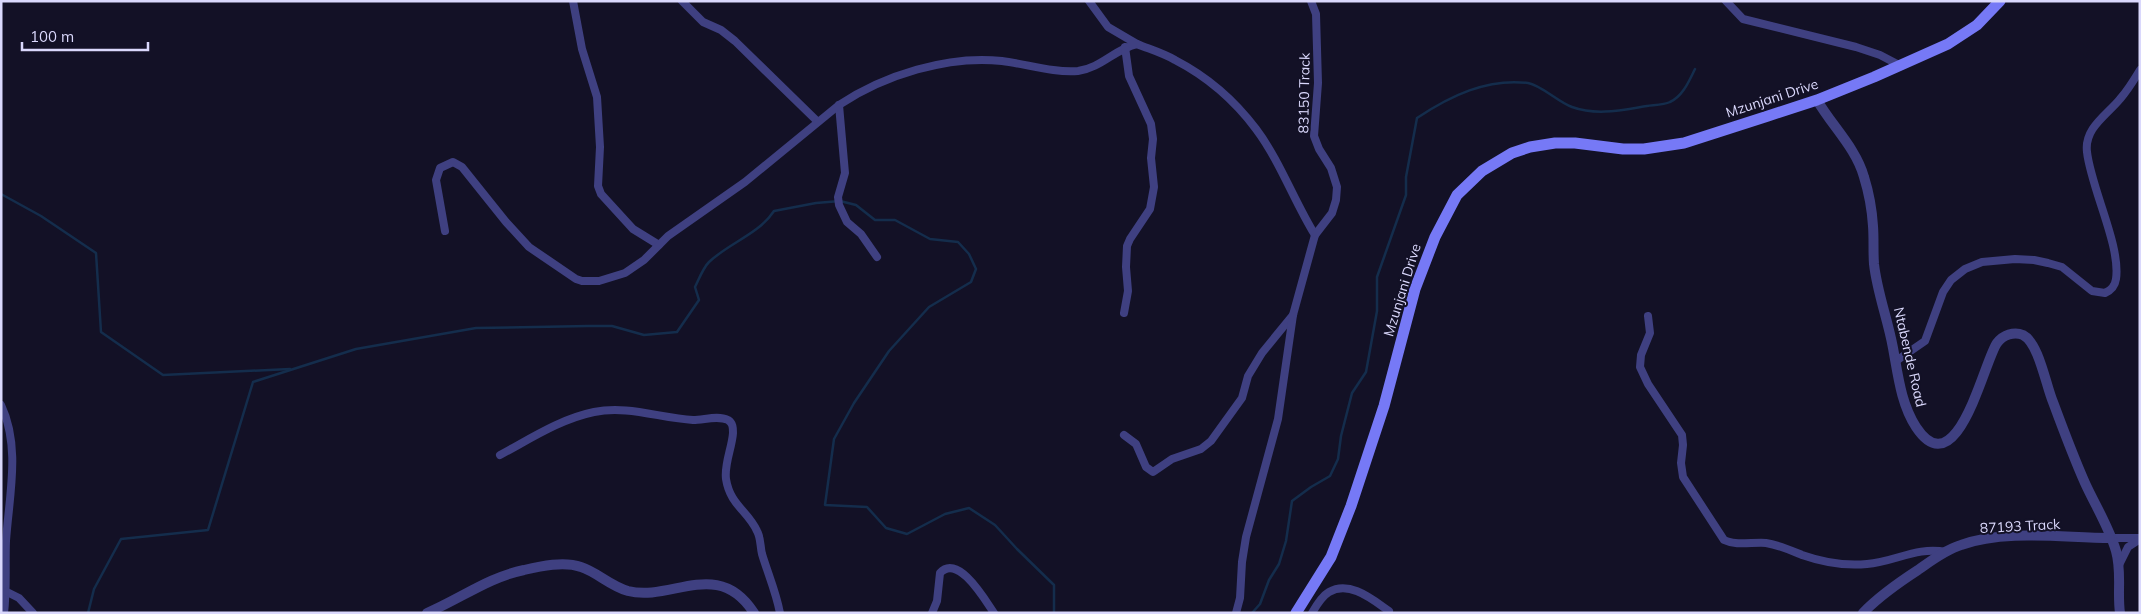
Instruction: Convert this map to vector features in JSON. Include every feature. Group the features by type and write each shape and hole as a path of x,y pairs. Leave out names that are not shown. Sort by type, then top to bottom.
{"main road":[{"name":"Mzunjani Drive","path":"1296,613 1331,557 1347,514 1384,406 1415,289 1435,237 1458,195 1482,171 1512,153 1530,147 1555,143 1575,143 1623,149 1644,149 1684,142 1817,100 1901,66 1948,44 1977,25 2000,1"}],"street":[{"path":"574,1 582,49 597,97 600,147 598,186 601,194 633,229 659,245"},
{"path":"682,1 702,22 721,30 735,40 817,121"},
{"path":"1089,1 1108,27 1137,44 1174,59 1199,75 1240,109 1266,146 1315,236 1293,315 1278,419 1246,537 1242,562 1240,598 1236,613"},
{"name":"83150 Track","path":"1311,1 1316,14 1318,83 1314,136 1319,149 1331,168 1336,187 1336,200 1332,213 1315,236"},
{"path":"1726,1 1743,19 1829,39 1880,55 1901,66"},
{"path":"445,230 436,180 440,168 453,162 462,167 506,222 529,247 582,281 599,282 625,272 644,260 668,236 760,170 817,121 853,95 896,77 952,62 981,60 1079,71 1100,63 1125,46 1137,44"},
{"path":"1124,313 1128,290 1127,246 1130,238 1150,209 1154,187 1151,158 1153,139 1150,124 1129,76 1125,46"},
{"path":"1896,361 1925,340 1936,316 1943,292 1951,280 1965,269 1982,262 2034,260 2062,267 2096,292 2105,293 2112,289 2116,277 2114,254 2088,162 2086,143 2096,123 2119,101 2140,70"},
{"name":"Ntabende Road","path":"1817,100 1829,121 1853,151 1863,174 1873,226 1877,285 1890,331 1902,393 1909,415 1917,429 1928,440 1937,443 1944,442 1952,437 1966,418 1998,341 2012,333 2024,336 2033,346 2070,447 2116,551 2120,613"},
{"path":"839,105 845,173 838,196 839,205 847,222 860,234 877,257"},
{"path":"1124,435 1136,444 1146,468 1153,472 1172,459 1201,449 1226,422 1242,398 1248,376 1262,353 1293,315"},
{"path":"1648,316 1650,333 1641,355 1640,367 1648,384 1682,435 1681,463 1683,477 1724,540 1733,543 1773,544 1812,558 1852,564 1877,563 1917,551 1946,552"},
{"path":"1,405 6,415 11,439 12,465 6,539 7,592 4,613"},
{"path":"500,456 551,427 600,411 624,410 693,420 722,419 729,421 733,426 733,433 726,477 728,489 735,504 754,524 758,533 762,552 776,592 780,613"},
{"name":"87193 Track","path":"1863,613 1891,588 1960,545 1987,539 2028,536 2110,538"},
{"path":"2110,538 2140,539"},
{"path":"2118,567 2128,547 2140,539"},
{"path":"427,613 506,574 563,565 580,566 629,591 654,592 680,586 713,584 728,589 742,599 754,613"},
{"path":"932,613 937,601 940,572 945,569 954,568 964,574 994,613"},
{"path":"1312,613 1329,592 1346,589 1359,591 1389,612"},
{"path":"7,592 19,598 33,613"}],"waterway":[{"path":"1252,613 1260,604 1269,580 1279,564 1286,541 1292,501 1330,476 1338,459 1341,436 1352,393 1366,372 1377,311 1377,277 1406,195 1406,177 1417,118 1442,103 1470,90 1498,83 1513,82 1533,84 1567,105 1581,110 1600,112 1662,104 1670,102 1679,96 1695,69"},
{"path":"1,194 41,216 96,253 101,332 163,375 290,369"},
{"path":"88,613 94,589 121,539 208,530 253,382 356,349 476,328 612,326 644,335 677,332 699,300 695,287 701,274 707,264 717,255 760,226 774,211 816,203 840,201 856,205 875,220 895,220 930,239 958,242 969,254 976,269 971,282 929,307 889,351 854,403 834,439 825,505 867,507 886,528 907,534 945,514 969,508 995,525 1054,585 1054,613"}]}
